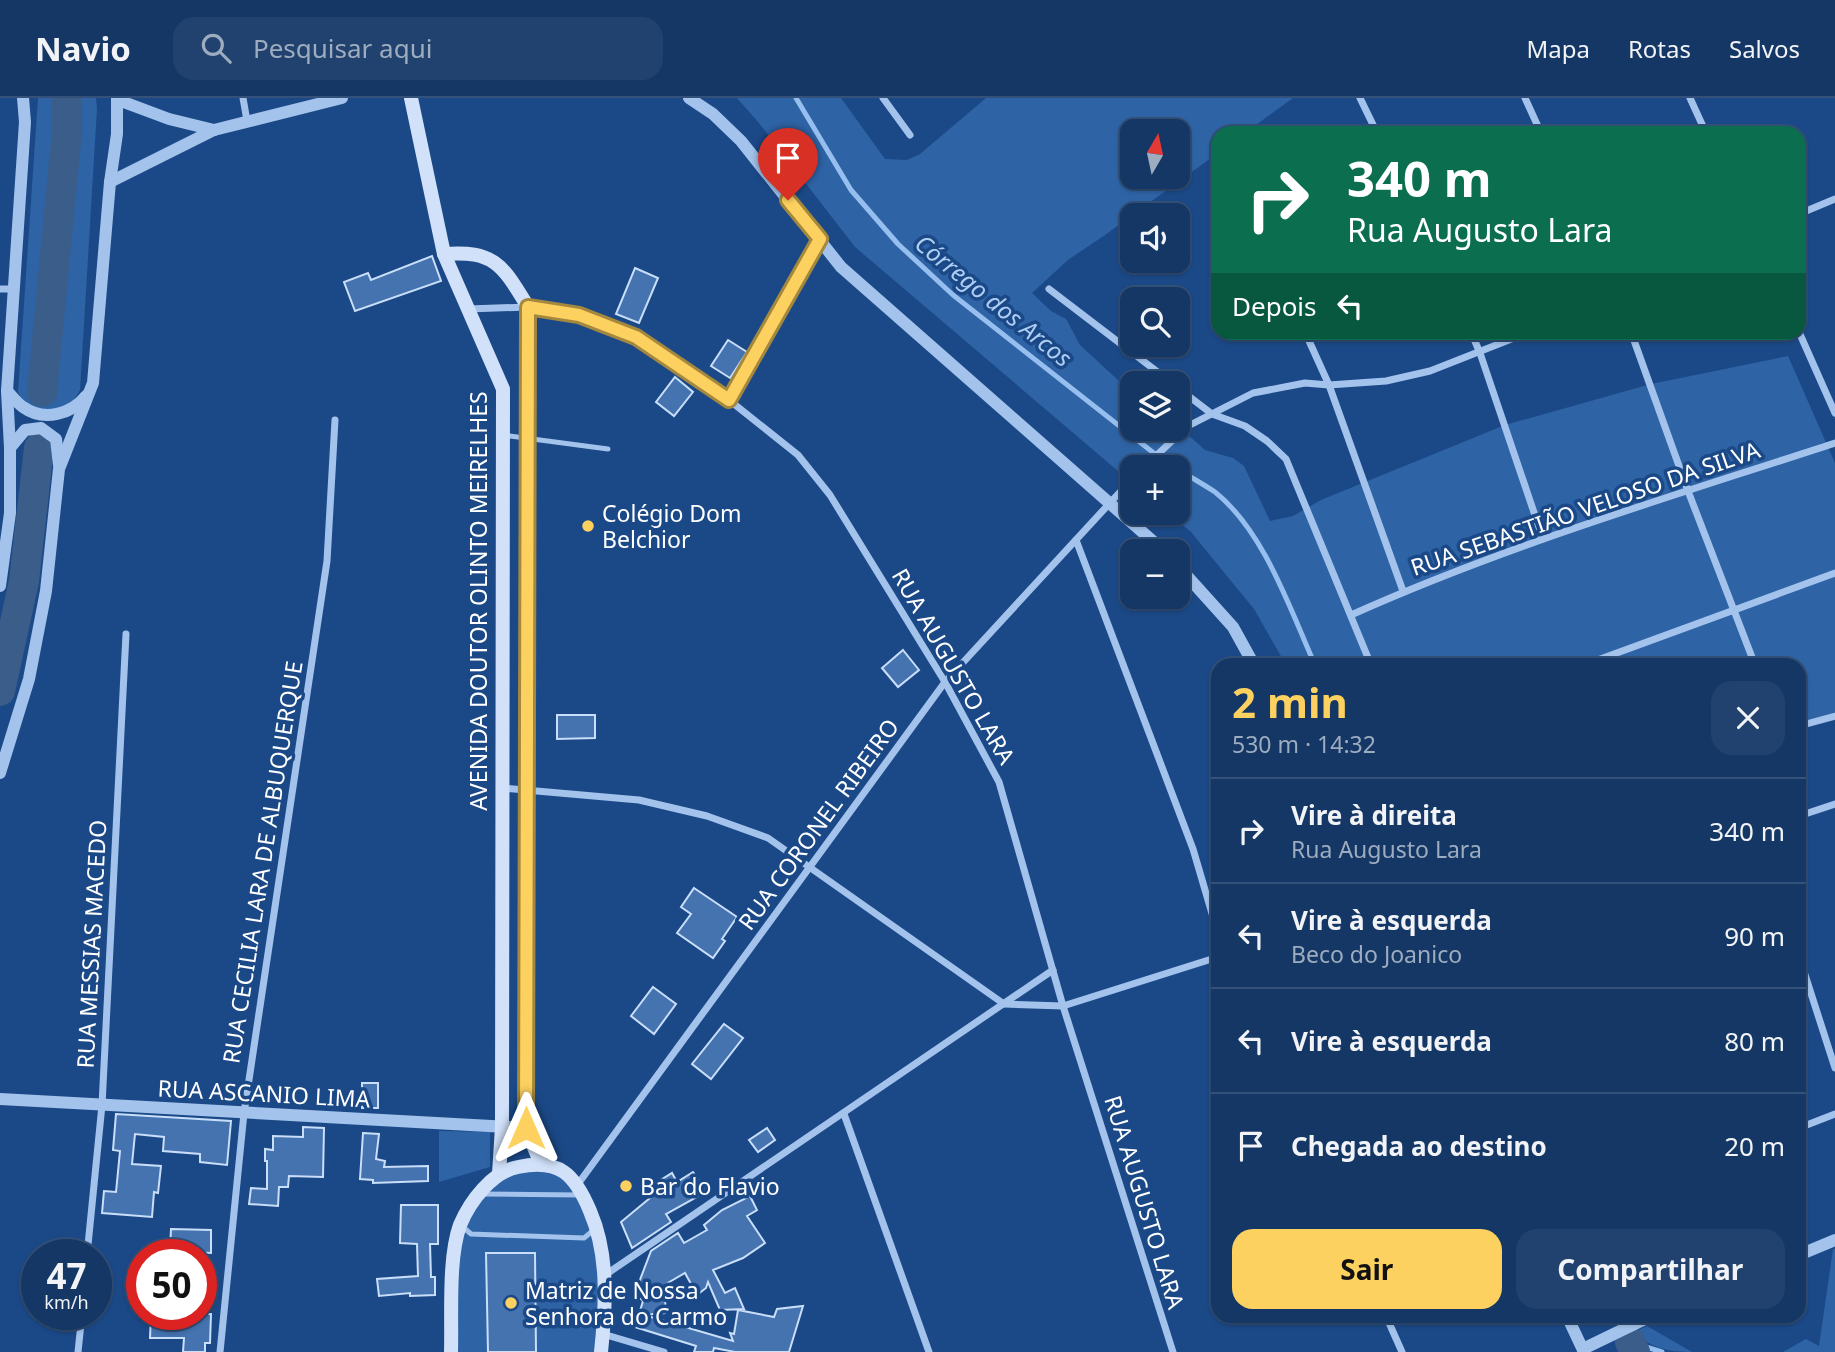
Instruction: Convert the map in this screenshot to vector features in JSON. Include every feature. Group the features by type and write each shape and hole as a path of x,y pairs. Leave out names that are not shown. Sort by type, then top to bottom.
{"main road":[{"name":"AVENIDA DOUTOR OLINTO MEIRELHES","path":"411,98 444,254 503,389 502,1127 499,1174"},
{"path":"444,254 471,252 495,261 515,285 528,307 526,1128 541,1164"},
{"path":"502,600 527,600"},
{"path":"502,956 526,957"},
{"path":"451,1352 454,1264 460,1225 479,1194 499,1174 516,1167 541,1164 565,1171 581,1189 598,1227 605,1275 601,1352"}],"street":[{"path":"0,586 10,513 5,447 25,122 23,98"},
{"path":"243,98 247,121"},
{"path":"110,182 214,130 342,98"},
{"path":"689,98 713,114 741,141 841,267 1150,539"},
{"path":"883,98 911,135"},
{"path":"1360,98 1374,126"},
{"path":"1525,98 1538,126"},
{"path":"1690,98 1703,126"},
{"path":"59,469 93,383 110,182 117,134 117,99 169,119 214,130"},
{"path":"1806,211 1835,199"},
{"path":"729,400 820,239"},
{"path":"0,289 14,289"},
{"path":"1049,289 1156,371"},
{"name":"RUA AUGUSTO LARA","path":"468,309 528,307 579,315 636,337 729,400 798,456 830,495 945,682 999,782 1063,1006 1173,1352"},
{"path":"1309,340 1329,385 1403,591"},
{"path":"1474,340 1544,539"},
{"path":"1157,455 1188,426 1253,393 1305,383 1329,385 1386,382 1430,371 1511,340"},
{"path":"1634,340 1752,658"},
{"path":"1803,340 1835,413"},
{"path":"7,391 24,408 40,414 58,415 84,399 93,383"},
{"path":"1190,397 1212,414 1245,426 1267,441 1286,459 1368,658"},
{"name":"RUA CECILIA LARA DE ALBUQUERQUE","path":"220,1352 244,1113 327,561 335,420"},
{"path":"0,772 30,679 46,591 59,469 56,439 41,428 25,430 5,447"},
{"name":"RUA SEBASTIÃO VELOSO DA SILVA","path":"1351,615 1403,591 1544,539 1835,443"},
{"name":"RUA CORONEL RIBEIRO","path":"581,1189 945,682 1120,491"},
{"path":"1076,540 1194,849 1211,909"},
{"path":"1603,658 1835,573"},
{"path":"1190,579 1233,627 1250,658"},
{"name":"RUA MESSIAS MACEDO","path":"89,1239 102,1104 126,634"},
{"path":"1806,724 1835,716"},
{"path":"502,788 639,800 707,816 768,838 1004,1003 1063,1006 1211,959"},
{"path":"1806,814 1835,804"},
{"path":"605,1275 1053,970"},
{"path":"1806,978 1835,1068"},
{"name":"RUA ASCANIO LIMA","path":"0,1099 526,1128"},
{"path":"844,1114 929,1352"},
{"path":"1806,1125 1835,1114"},
{"path":"1806,1252 1835,1240"},
{"path":"1389,1323 1402,1352"},
{"path":"1570,1323 1581,1351 1635,1323"},
{"path":"78,1352 80,1330"},
{"path":"603,1334 664,1352"}],"lane":[{"path":"502,435 607,449"},
{"path":"479,1194 581,1189"},
{"path":"460,1225 471,1234 584,1238 598,1227"}],"shaded area":[{"path":"38,98 96,98 97,109 80,390 73,402 59,413 26,408 18,392"},
{"path":"737,98 841,98 885,159 907,160 920,154 986,98 1293,98 1255,126 1211,126 1211,158 1190,173 1190,119 1120,119 1120,189 1168,189 1149,203 1120,203 1120,224 1068,260 1032,293 1051,311 1066,319 1080,345 1120,382 1120,441 1190,441 1190,437 1205,450 1233,458 1244,466 1270,521 1293,516 1321,500 1505,425 1651,384 1788,356 1835,463 1835,712 1806,722 1806,658 1282,658 1254,609 1183,525 1190,525 1190,455 1120,455 1120,473 855,247"},
{"path":"439,1131 490,1132 490,1167 439,1182"},
{"path":"554,1168 581,1193 482,1193 500,1175"},
{"path":"480,1196 583,1197 600,1245 598,1352 453,1352 457,1246"},
{"path":"1833,1249 1835,1352 1783,1352 1806,1339 1819,1346"},
{"path":"1647,1326 1692,1352 1653,1346 1636,1331"}],"building":[{"path":"432,256 441,281 355,311 344,282 368,273 371,280"},
{"path":"635,268 658,278 639,323 616,314"},
{"path":"728,340 747,352 730,378 711,366"},
{"path":"675,377 693,392 674,416 656,402"},
{"path":"903,650 919,670 898,687 882,668"},
{"path":"557,715 595,715 595,738 557,739"},
{"path":"694,888 737,917 713,958 677,933 691,914 681,907"},
{"path":"653,987 676,1004 654,1034 631,1016"},
{"path":"724,1024 743,1038 711,1079 692,1064"},
{"path":"362,1083 378,1083 378,1108 362,1108"},
{"path":"116,1114 231,1121 227,1165 200,1162 200,1154 163,1151 164,1137 135,1134 132,1164 161,1166 158,1193 154,1192 152,1217 102,1213 104,1191 116,1192 120,1151 113,1150"},
{"path":"303,1127 324,1128 323,1177 289,1176 288,1187 279,1187 278,1206 249,1204 251,1188 267,1189 265,1149 273,1150 273,1136 303,1137"},
{"path":"767,1128 775,1140 758,1152 749,1140"},
{"path":"363,1133 379,1134 376,1159 385,1161 384,1167 428,1166 428,1181 373,1183 373,1180 360,1179"},
{"path":"693,1172 706,1192 666,1214 671,1222 632,1248 621,1222 656,1193 651,1186 672,1173 677,1182"},
{"path":"750,1196 757,1210 747,1216 765,1243 743,1258 713,1270 725,1293 735,1288 744,1309 720,1310 708,1282 706,1288 697,1295 685,1273 666,1284 665,1313 644,1315 733,1341 730,1333 734,1334 738,1310 774,1317 777,1309 803,1306 789,1352 735,1352 714,1348 713,1352 694,1352 696,1346 635,1327 643,1301 638,1296 638,1285 651,1251 678,1233 684,1243 707,1230 704,1225 722,1210"},
{"path":"401,1205 438,1205 438,1244 430,1244 431,1277 435,1277 435,1295 410,1296 410,1293 379,1296 377,1279 418,1276 417,1244 400,1243"},
{"path":"171,1229 211,1230 211,1239 171,1239"},
{"name":"Matriz de Nossa Senhora do Carmo","path":"486,1253 535,1253 536,1352 488,1352"},
{"path":"150,1330 210,1330 210,1343 205,1343 205,1352 183,1352 184,1338 150,1338"}],"waterway":[{"path":"42,392 67,130 67,98"},
{"name":"Córrego dos Arcos","path":"796,98 851,190 898,244 953,295 1157,455"},
{"path":"0,691 24,581 39,448"},
{"name":"Córrego dos Arcos","path":"1190,476 1215,492 1248,528 1274,572 1312,658"},
{"name":"Córrego dos Arcos","path":"1630,1342 1662,1352"},
{"path":"1630,1342 1635,1352"}],"place":[{"name":"Colégio Dom Belchior","path":"588,526"},
{"name":"Bar do Flavio","path":"626,1186"},
{"name":"Matriz de Nossa Senhora do Carmo","path":"511,1303"}],"route":[{"path":"526,1128 528,307 579,315 636,337 729,400 820,239 788,200"}]}
